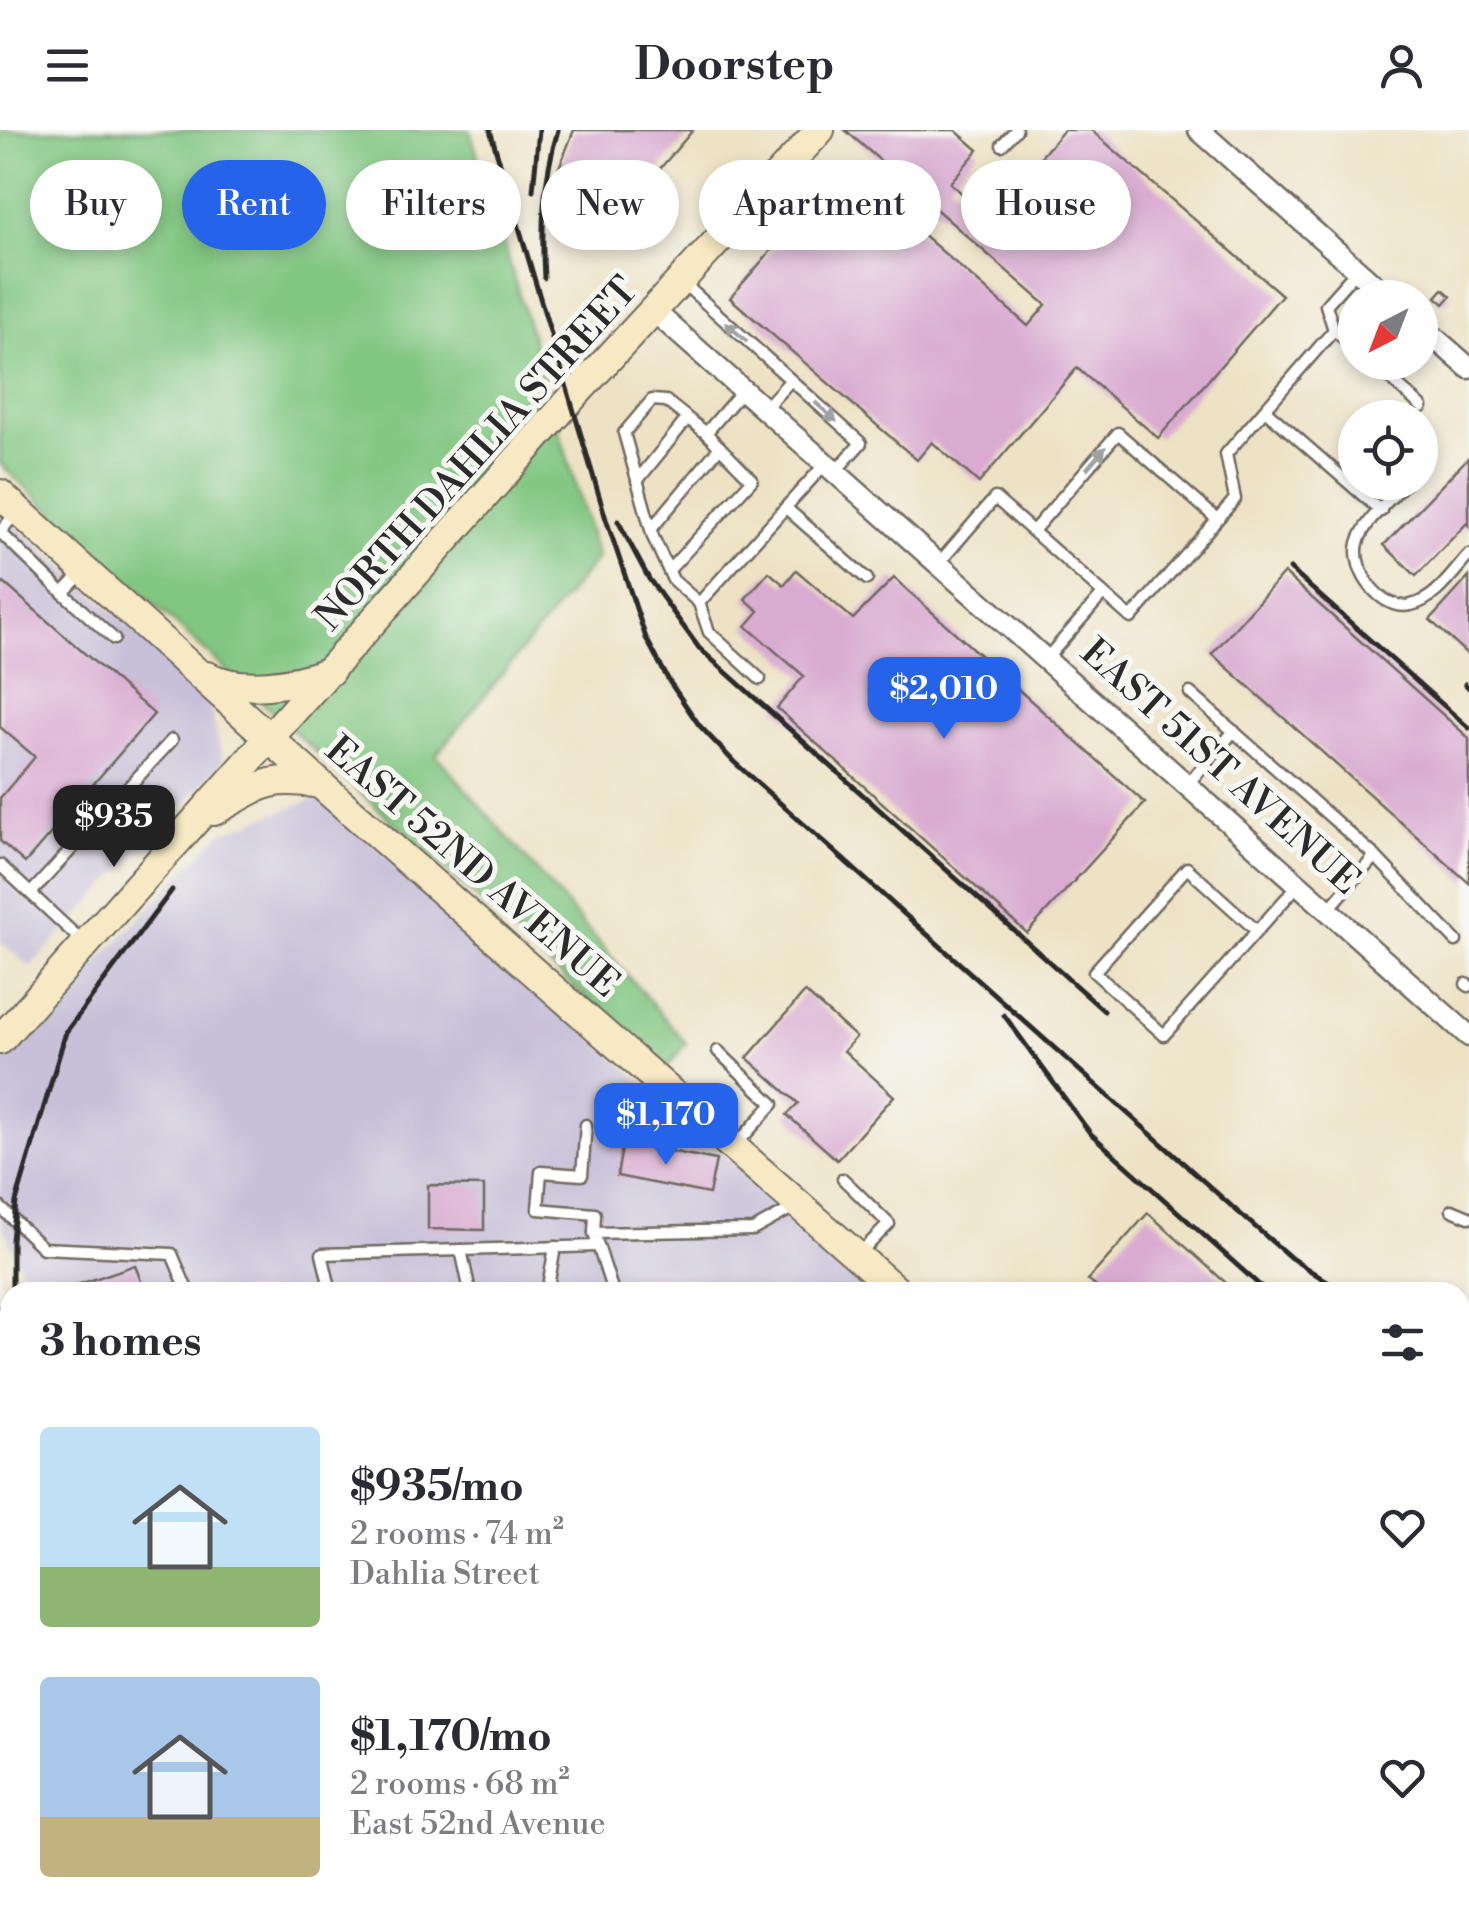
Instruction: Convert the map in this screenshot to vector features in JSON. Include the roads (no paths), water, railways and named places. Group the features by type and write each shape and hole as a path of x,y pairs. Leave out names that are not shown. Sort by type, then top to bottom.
{"street":[{"name":"NORTH DAHLIA STREET","path":"185,833 572,400 820,130"},
{"path":"1199,130 1368,280"},
{"name":"EAST 51ST AVENUE","path":"655,312 1469,1036"},
{"path":"1438,341 1469,368"},
{"name":"EAST 52ND AVENUE","path":"9,502 320,784 887,1282"},
{"path":"187,663 234,686 302,680 331,671"},
{"path":"0,1040 185,833 208,814 268,781 320,784"}],"lane":[{"path":"1002,145 1016,130"},
{"path":"1338,333 1326,305 1357,270"},
{"path":"682,282 861,443 786,508 699,603"},
{"path":"938,564 995,498 1131,618 1236,498 1226,454 1334,330"},
{"path":"1392,380 1414,400"},
{"path":"764,409 790,381"},
{"path":"706,433 743,390"},
{"path":"668,570 752,480 706,433 666,401 652,400 624,433 668,570 673,580 699,603 709,632 760,678"},
{"path":"1265,410 1380,510"},
{"path":"637,481 687,418"},
{"path":"1032,532 1118,433 1217,519"},
{"path":"652,528 720,448"},
{"path":"1389,500 1358,542 1358,562 1368,584 1387,601 1410,606 1434,594 1469,555"},
{"path":"9,502 0,532 114,640"},
{"path":"786,508 867,579"},
{"path":"63,592 85,571"},
{"path":"1046,659 1103,594"},
{"path":"1190,693 1375,856 1456,941"},
{"path":"1187,784 1234,731"},
{"path":"31,894 172,740"},
{"path":"1328,910 1375,856"},
{"path":"0,864 86,944"},
{"path":"1257,931 1187,868 1094,972 1164,1035 1257,931 1299,884"},
{"path":"718,1051 773,1104 734,1148"},
{"path":"586,1125 582,1175 541,1172 538,1209 596,1214 594,1233 610,1282"},
{"path":"843,1180 890,1224 857,1256"},
{"path":"594,1233 754,1230 799,1205"},
{"path":"0,1207 43,1248 172,1254 184,1282"},
{"path":"1452,1210 1469,1218"},
{"path":"329,1282 322,1254 598,1246"},
{"path":"549,1282 555,1248"},
{"path":"461,1250 468,1282"}],"railway":[{"path":"490,130 606,519 646,638 699,725 734,762 1237,1211 1291,1258 1328,1282"},
{"path":"533,190 539,130"},
{"path":"544,278 544,203 558,130"},
{"path":"618,521 649,579 699,648 1104,1011"},
{"path":"1290,569 1469,728"},
{"path":"1465,684 1469,688"},
{"path":"12,1282 16,1202 66,1032 172,890"},
{"path":"1004,1015 1090,1133 1256,1282"}]}
